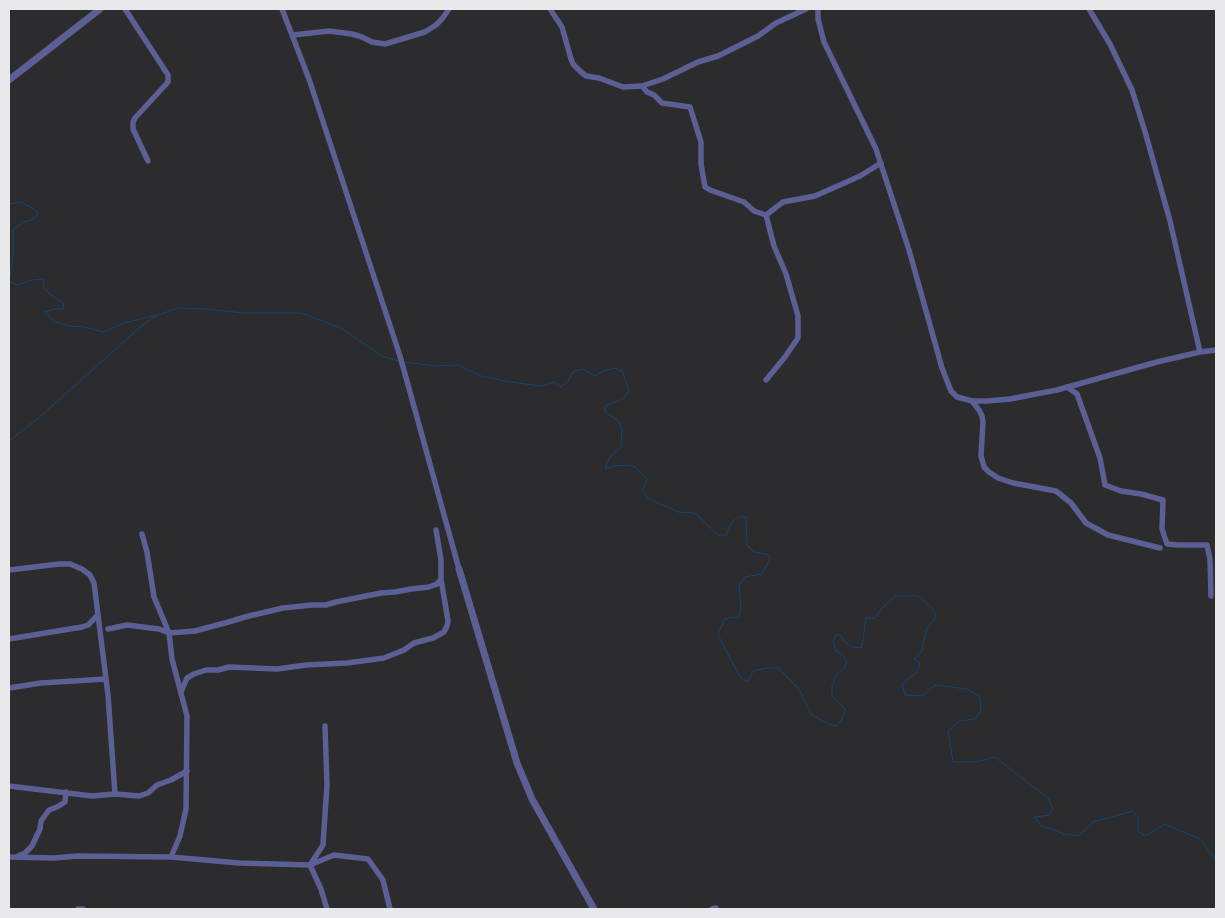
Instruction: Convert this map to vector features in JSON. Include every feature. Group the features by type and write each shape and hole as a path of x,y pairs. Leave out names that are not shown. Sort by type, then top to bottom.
{"street":[{"path":"9,80 100,9"},
{"path":"125,9 168,75 168,82 133,122 133,129 148,161"},
{"path":"282,9 309,79 400,356 458,567 517,763 532,800 594,909"},
{"path":"293,36 328,31 352,34 372,42 385,44 425,32 436,25 449,9"},
{"path":"550,9 562,27 573,64 586,76 599,78 622,87 642,86 698,62 718,56 758,36 776,23 806,9"},
{"path":"818,9 818,19 824,42 876,149 909,250 942,368 951,391 957,397 987,401 1010,399 1067,387 1157,362 1216,350"},
{"path":"1089,9 1110,44 1132,90 1144,126 1170,221 1200,352"},
{"path":"642,86 662,103 690,107 701,142 701,164 705,187 744,202 754,211 766,215"},
{"path":"766,215 783,202 815,196 860,176 881,163"},
{"path":"766,215 774,246 786,274 798,316 798,338 766,380"},
{"path":"1067,387 1077,394 1100,458 1105,486 1162,500 1162,529 1167,544 1207,545 1210,560 1211,596"},
{"path":"972,400 982,416 981,456 984,467 988,472 998,478 1056,491 1071,503 1086,523 1108,535 1160,548"},
{"path":"181,692 187,678 206,670 218,670 229,667 277,669 384,658 404,650 414,643 433,638 444,632 448,621 436,530"},
{"path":"142,534 147,552 154,597 169,633 172,659 187,716 186,809 180,836 171,857"},
{"path":"9,570 70,564 90,575 94,583 108,695 115,794"},
{"path":"108,630 127,625 159,629 169,633 195,631 283,608 326,605 381,593 429,587 438,584 441,579"},
{"path":"9,639 82,627 88,625 98,615"},
{"path":"9,688 41,683 106,679"},
{"path":"310,865 323,845 327,785 325,726"},
{"path":"9,786 92,796 115,794 144,795 157,785 187,771"},
{"path":"17,857 25,853 32,846 40,829 41,821 49,810 58,808 65,802 66,792"},
{"path":"9,857 171,857 239,863 310,865 334,855 368,859 383,880 390,909"},
{"path":"310,865 321,889 326,909"}],"waterway":[{"path":"9,204 21,202 34,209 38,214 32,220 23,222 13,230 13,259 9,280"},
{"path":"9,281 17,285 43,279 44,288 63,303 64,309 54,309 45,312 55,322 69,326 85,327 103,332 124,323 178,308 243,313 301,313 341,328 382,356 399,361"},
{"path":"9,441 42,415 139,328 157,315"},
{"path":"405,362 436,366 458,365 481,376 542,386 554,382 561,387 568,381 574,371 583,369 595,376 614,368 622,371 629,391 624,398 604,407 606,413 619,422 622,429 621,447 610,457 605,469 614,466 634,466 647,479 643,490 647,498 678,512 695,513 718,535 726,535 732,522 739,517 746,517 747,545 754,552 769,555 770,559 762,574 745,577 739,585 741,609 738,618 730,617 724,620 718,635 740,677 748,682 753,671 778,668 800,691 811,714 828,724 836,726 841,721 845,709 832,696 832,686 836,675 845,667 847,661 843,655 836,651 833,642 836,635 840,635 852,647 861,648 866,618 875,618 895,596 918,596 931,607 936,618 925,634 922,651 914,659 920,663 917,672 902,684 905,695 922,696 935,685 967,689 980,697 981,711 975,719 960,721 948,731 953,762 975,762 995,757 1048,798 1053,809 1049,815 1035,817 1041,826 1063,834 1078,836 1093,822 1133,811 1138,818 1138,831 1145,836 1164,824 1200,839 1216,860"}]}
